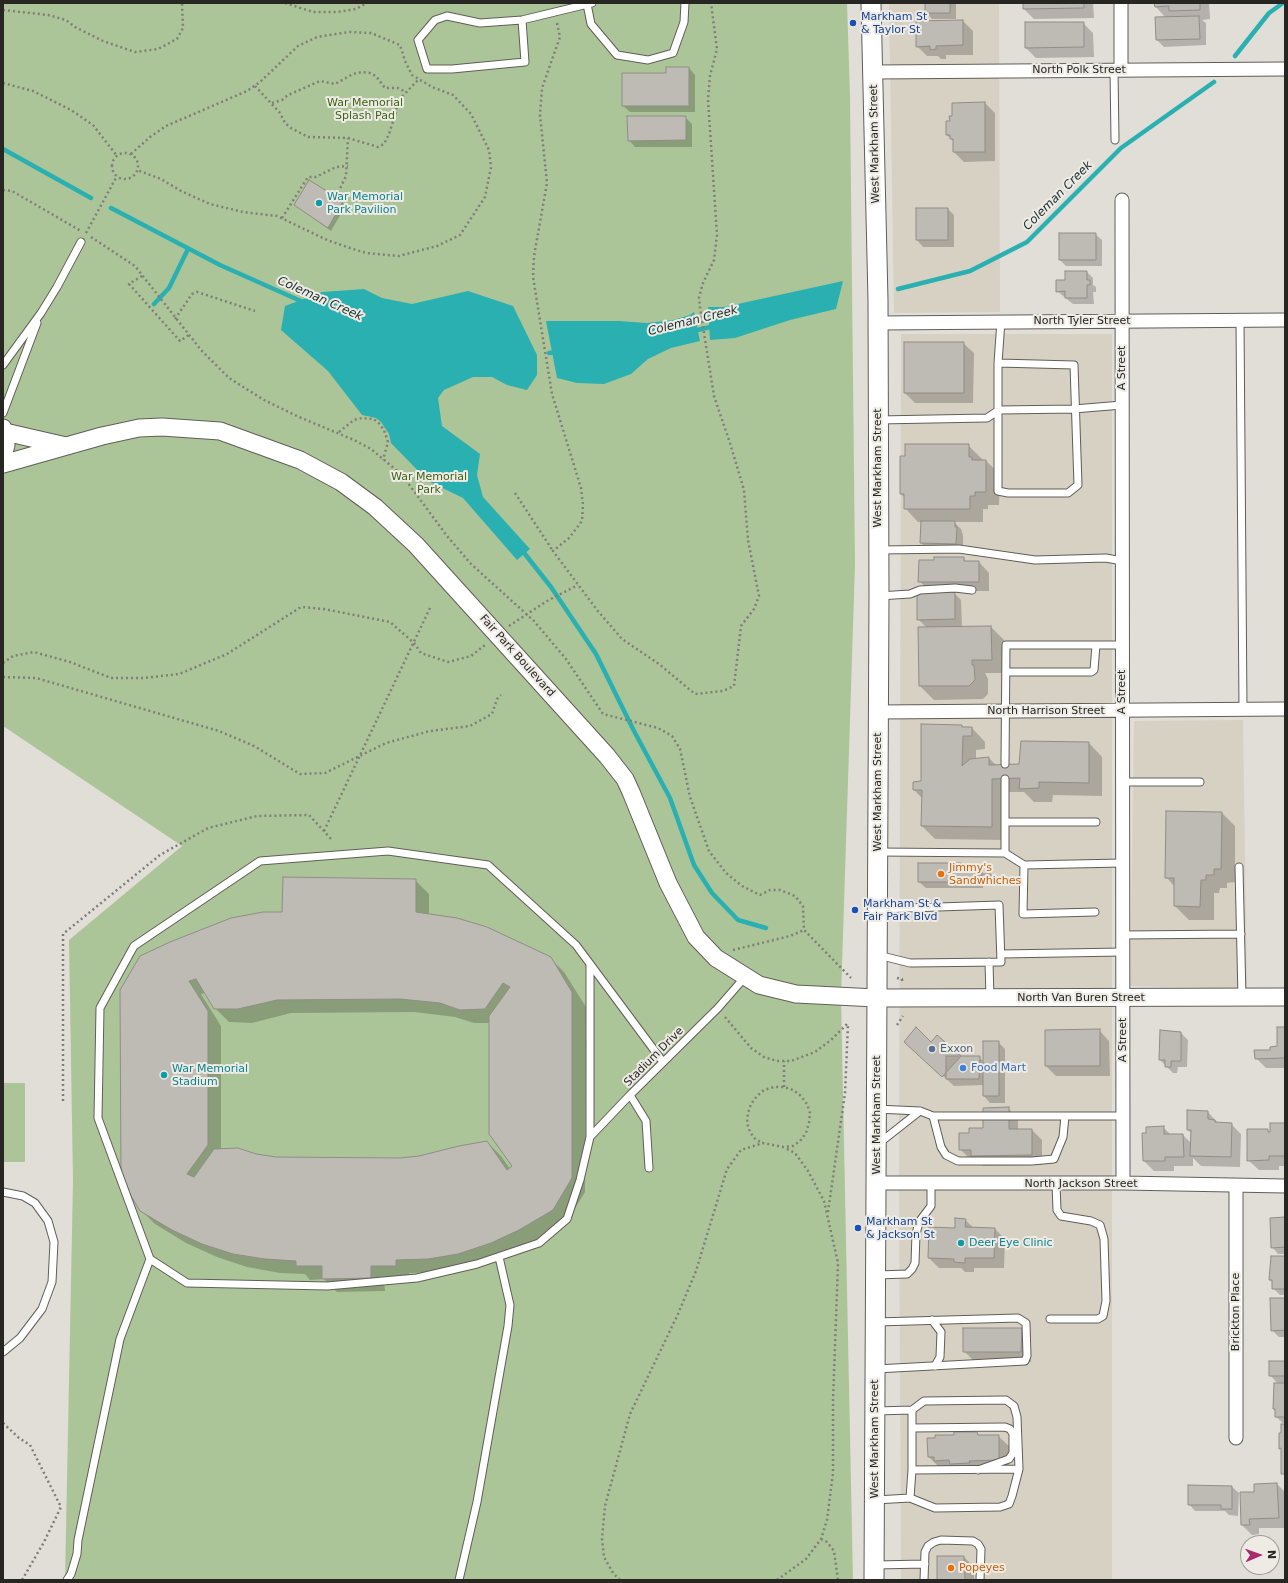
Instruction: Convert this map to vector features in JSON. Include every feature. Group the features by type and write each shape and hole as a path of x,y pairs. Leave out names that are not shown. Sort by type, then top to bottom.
{"main road":[{"name":"West Markham Street","path":"871,3 878,323 879,596 876,909 878,955 876,998 877,1183 874,1572"}],"street":[{"path":"1117,70 1121,3"},
{"name":"North Polk Street","path":"873,72 1285,69"},
{"name":"A Street","path":"1122,200 1123,1183"},
{"name":"North Tyler Street","path":"878,323 1285,320"},
{"name":"Fair Park Boulevard","path":"3,464 66,446 139,428 162,427 220,431 300,460 341,482 375,507 416,545 586,732 625,778 668,883 696,937 713,956 759,985 796,994 876,998"},
{"name":"Fair Park Boulevard","path":"3,456 6,445 4,430 66,446"},
{"name":"North Harrison Street","path":"878,712 1285,709"},
{"name":"North Van Buren Street","path":"876,998 1285,997"},
{"name":"North Jackson Street","path":"877,1183 1123,1183 1285,1186"},
{"name":"Brickton Place","path":"1236,1186 1236,1438"}],"lane":[{"path":"522,20 525,62 452,69 427,69 418,40 435,20 447,16 480,23 522,20 590,4 591,24 617,54 648,60 673,53 684,22 684,3"},
{"path":"1115,140 1117,70"},
{"path":"3,364 41,313 81,242"},
{"path":"3,413 41,313"},
{"path":"1240,320 1243,709"},
{"path":"998,363 1074,365 1074,410 1078,485 1068,493 1008,493 998,490 998,363 1001,321"},
{"path":"878,420 987,418 999,410 1074,410 1122,406"},
{"path":"878,550 959,549 1035,560 1106,558 1122,561"},
{"path":"879,596 910,594 920,590 954,588 972,590"},
{"path":"1005,764 1006,645 1122,645"},
{"path":"1006,672 1091,672 1094,670 1096,645"},
{"path":"1005,779 1005,853"},
{"path":"1122,782 1200,782"},
{"path":"1005,822 1096,822"},
{"path":"590,964 590,1136 580,1180 567,1219 539,1243 447,1273 417,1278 327,1286 187,1283 150,1259 98,1118 100,1008 134,946 260,861 388,851 488,865 576,945 663,1062"},
{"path":"877,852 1005,853 1024,865 1122,863"},
{"path":"1024,865 1023,914 1095,912"},
{"path":"1239,867 1242,998"},
{"path":"876,909 999,905 1001,962 910,963 878,955"},
{"path":"1122,935 1241,934"},
{"path":"1000,954 1123,952"},
{"path":"989,962 990,998"},
{"name":"Stadium Drive","path":"649,1168 646,1121 630,1095 718,1008 745,977"},
{"path":"590,1136 630,1095"},
{"path":"876,1109 920,1111 933,1116 1123,1116"},
{"path":"876,1146 920,1111"},
{"path":"933,1116 941,1147 946,1155 958,1160 1032,1161 1054,1159 1064,1137 1065,1116"},
{"path":"1050,1319 1098,1319 1103,1316 1106,1301 1104,1239 1100,1225 1091,1221 1061,1216 1057,1210 1056,1183"},
{"path":"876,1275 907,1274 912,1269 915,1263 916,1234 919,1222 931,1206 931,1184"},
{"path":"3,1192 24,1196 35,1203 48,1221 54,1242 52,1282 42,1309 20,1338 3,1352"},
{"path":"460,1580 477,1502 509,1319 510,1305 499,1257"},
{"path":"67,1580 71,1574 77,1554 78,1540 120,1340 150,1259"},
{"path":"875,1369 1025,1361 1027,1356 1026,1323 1018,1318 876,1322"},
{"path":"932,1320 941,1332 940,1357 935,1366"},
{"path":"874,1500 910,1498 935,1508 1000,1507 1009,1504 1019,1468 1017,1417 1014,1406 1006,1400 924,1401 912,1410 875,1411"},
{"path":"910,1498 912,1470 912,1410"},
{"path":"912,1428 1005,1427 1010,1429 1013,1434 1013,1453 1009,1459 978,1470"},
{"path":"912,1470 978,1470 1019,1468"},
{"path":"924,1580 925,1552 928,1546 941,1540 973,1541 978,1544 981,1549 980,1580"},
{"path":"874,1572 924,1564"}],"path":[{"path":"3,10 48,15 66,20 75,27 103,41 135,52 158,49 177,39 183,28 182,3"},
{"path":"285,3 313,12 337,12 351,10 367,3"},
{"path":"514,493 578,585 622,639 659,664 695,694 723,691 734,686 741,626 754,609 759,596 748,540 744,490 714,396 706,352 699,297 703,283 714,260 717,235 708,99 710,76 717,49 711,3"},
{"path":"553,551 569,538 582,521 583,505 581,488 552,394 533,277 534,256 547,183 540,116 542,88 560,37 555,13"},
{"path":"131,154 150,137 166,126 247,91 255,86 298,46 317,37 350,32 371,33 400,44 405,62 412,74 418,80 453,95 471,114 489,150 491,167 485,197 460,235 437,246 416,253 399,256 366,253 327,240 282,218 210,204 181,191 161,179 137,170"},
{"path":"272,103 282,100 288,95 306,88 313,83 320,81 335,84 352,74 362,72 370,73 376,76 385,88 398,88 406,92"},
{"path":"255,86 272,103 291,128 308,137 348,138 378,147 384,144 396,112 397,102 418,80"},
{"path":"3,82 33,91 72,110 93,125 117,156"},
{"path":"336,197 346,176 348,166 348,138"},
{"path":"122,153 131,154 136,161 137,170 134,176 126,179 117,178 112,171 112,166 117,156 122,153"},
{"path":"282,218 308,177 316,177 336,167 348,166"},
{"path":"92,222 117,178"},
{"path":"142,276 129,284 180,341 189,335"},
{"path":"175,319 192,294 197,292 255,311"},
{"path":"159,296 175,319 201,350 229,378 264,400 299,417 339,432 370,450 402,474 447,536 471,564 526,614 566,659 603,714 658,728 672,736 680,748 690,797 709,851 726,873 742,886 760,895 770,890 780,890 795,896 803,906 804,930 851,978"},
{"path":"339,432 354,420 362,418 373,419 378,422 384,430 388,442 383,460"},
{"path":"509,627 547,600 578,585"},
{"path":"3,663 13,656 34,652 70,662 110,678 144,678 179,674 227,654 301,607 324,609 390,622 414,643 422,653 448,662 471,656 487,644"},
{"path":"324,831 430,608"},
{"path":"3,677 36,678 220,731 254,746 300,774 325,772 386,743 430,731 470,726 492,714 497,700 501,695"},
{"path":"63,1101 63,934 160,855 208,828 257,816 309,816 333,841"},
{"path":"727,952 790,936 804,930"},
{"path":"897,1024 903,1016"},
{"path":"725,1017 750,1048 764,1057 784,1061 791,1061 815,1052 831,1040 848,1024 845,1093 828,1214"},
{"path":"784,1061 784,1087"},
{"path":"777,1580 806,1559 821,1539 828,1520 833,1473 833,1401 838,1263 824,1201 808,1171 795,1152 783,1147 756,1140 749,1127 748,1113 751,1104 764,1090 774,1087 784,1087 793,1090 801,1096 807,1104 810,1114 808,1128 800,1141 793,1146 783,1147"},
{"path":"620,1580 613,1573 604,1557 602,1539 605,1506 630,1414 678,1314 696,1271 727,1169 741,1150 764,1143"},
{"path":"3,1423 19,1438 30,1445 61,1507 44,1542 22,1580"},
{"path":"821,1539 827,1542 834,1551 838,1580"}],"shaded area":[{"path":"889,3 999,3 1000,312 894,313"},
{"path":"901,334 1112,334 1112,1580 901,1580 899,1183"},
{"path":"1243,720 1247,989 1130,986 1134,721"}],"green space":[{"name":"War Memorial Park","path":"3,3 847,3 850,96 855,565 841,997 853,1580 65,1580 73,1181 69,940 182,846 3,726"},
{"path":"3,1083 25,1083 25,1162 3,1162"}],"water":[{"path":"843,281 836,309 790,320 735,338 710,340 708,307 724,307"},
{"path":"364,289 382,298 412,304 468,291 513,306 537,355 537,375 527,390 507,385 492,377 473,377 444,390 438,398 442,426 480,454 477,475 483,497 530,549 517,560 463,498 428,481 391,443 389,434 381,422 376,418 362,415 328,371 281,330 285,306 322,292"},
{"path":"694,312 700,341 671,348 648,359 631,374 604,384 577,383 557,378 546,321 619,321 647,323 673,320 690,315"}],"building":[{"path":"925,3 950,3 950,13 925,13"},
{"path":"1023,3 1084,3 1084,8 1023,9"},
{"path":"1154,3 1200,3 1200,10 1169,11 1169,6 1155,7"},
{"path":"1199,16 1200,39 1156,40 1155,17"},
{"path":"963,20 963,45 936,46 936,49 930,50 930,46 916,47 916,21"},
{"path":"1025,22 1084,22 1084,47 1025,48"},
{"path":"666,67 689,67 689,106 622,106 622,73 666,73"},
{"path":"985,102 985,152 953,152 953,139 950,139 950,135 946,135 946,121 950,121 949,116 952,116 952,103"},
{"path":"627,116 686,116 686,140 628,141"},
{"name":"War Memorial Park Pavilion","path":"309,180 343,201 328,228 294,205"},
{"path":"916,208 948,208 948,240 916,240"},
{"path":"1059,233 1096,233 1096,260 1059,260"},
{"path":"1065,271 1087,271 1087,280 1090,280 1090,285 1087,285 1087,298 1065,298 1065,291 1056,292 1056,280 1065,280"},
{"path":"904,342 964,342 964,393 904,393"},
{"path":"905,444 969,444 969,457 972,457 972,460 986,460 986,492 975,492 975,496 970,496 970,509 904,509 904,494 900,494 900,456 905,456"},
{"path":"921,521 955,521 955,527 957,527 956,544 920,543"},
{"path":"934,557 964,557 964,561 979,561 979,582 918,582 919,560 934,560"},
{"path":"955,592 955,619 917,620 917,593"},
{"path":"991,626 992,660 972,660 972,665 974,665 975,680 969,686 919,686 918,627"},
{"path":"921,724 962,725 962,727 972,727 972,736 963,736 962,766 970,759 989,757 989,765 1019,764 1021,741 1089,742 1089,783 1039,782 1039,788 1019,789 1020,778 992,779 992,827 921,826 922,790 913,790 913,782 921,781"},
{"path":"1166,811 1222,812 1221,869 1214,869 1214,875 1206,875 1206,880 1201,880 1200,907 1174,906 1174,878 1165,878"},
{"path":"918,863 961,863 961,870 970,870 970,865 977,865 977,882 918,882"},
{"path":"982,874 991,874 991,882 982,882"},
{"name":"War Memorial Stadium","path":"283,877 416,879 416,912 457,918 487,927 551,957 572,992 572,1178 553,1210 519,1230 491,1243 458,1254 428,1259 396,1260 396,1266 371,1266 371,1278 322,1279 322,1266 296,1266 296,1261 265,1259 233,1254 202,1244 172,1230 140,1211 121,1179 120,990 140,956 170,942 231,918 263,912 282,912","holes":["196,979 214,1009 238,1009 277,1000 400,999 440,1003 460,1010 485,1009 503,983 510,987 489,1016 489,1134 512,1166 507,1170 487,1141 419,1156 400,1158 276,1157 256,1154 238,1148 214,1149 194,1177 187,1174 208,1145 208,1011 189,981"]},
{"name":"Exxon","path":"916,1027 931,1042 937,1035 961,1056 942,1077 904,1042"},
{"path":"1277,1027 1285,1027 1285,1058 1255,1059 1254,1050 1270,1050 1270,1047 1277,1046"},
{"path":"1100,1029 1100,1066 1045,1066 1045,1030"},
{"path":"1160,1030 1181,1032 1181,1061 1171,1061 1171,1067 1165,1067 1165,1060 1159,1060"},
{"path":"983,1041 999,1041 999,1096 983,1096"},
{"name":"Food Mart","path":"946,1056 980,1056 979,1079 946,1079"},
{"path":"1009,1107 1009,1129 1032,1129 1032,1155 971,1156 971,1150 959,1150 959,1133 969,1133 969,1128 983,1128 983,1108"},
{"path":"1187,1110 1208,1111 1208,1119 1215,1120 1215,1122 1232,1123 1231,1157 1190,1156 1191,1130 1187,1130"},
{"path":"1270,1123 1285,1123 1285,1156 1269,1156 1269,1160 1247,1161 1247,1129 1268,1129 1268,1132 1270,1132"},
{"path":"1164,1126 1164,1134 1183,1134 1184,1157 1165,1157 1165,1161 1143,1161 1142,1133 1146,1133 1146,1127"},
{"path":"1285,1217 1285,1247 1271,1248 1270,1218"},
{"name":"Deer Eye Clinic","path":"955,1218 966,1219 965,1227 995,1228 994,1258 965,1258 965,1263 954,1262 954,1259 928,1258 929,1227 955,1228"},
{"path":"1271,1256 1285,1256 1285,1289 1272,1289 1272,1280 1269,1280"},
{"path":"1270,1298 1285,1298 1285,1330 1271,1331"},
{"path":"963,1328 1022,1328 1021,1352 963,1352"},
{"path":"1269,1361 1285,1361 1285,1376 1269,1376"},
{"path":"1274,1383 1285,1383 1285,1417 1275,1417 1275,1409 1273,1409"},
{"path":"1281,1424 1285,1424 1285,1474 1281,1474 1281,1448 1279,1449 1279,1433 1281,1433"},
{"path":"954,1432 977,1432 978,1435 999,1435 999,1460 969,1461 970,1463 950,1464 949,1460 934,1461 934,1457 928,1457 927,1438 935,1438 935,1435 954,1435"},
{"path":"1277,1483 1279,1518 1249,1519 1250,1525 1241,1525 1240,1492 1254,1492 1254,1484"},
{"path":"1188,1485 1232,1486 1232,1509 1221,1509 1221,1505 1188,1505"},
{"name":"Popeyes","path":"937,1556 964,1556 965,1580 937,1580"}],"waterway":[{"name":"Coleman Creek","path":"1235,56 1269,13 1283,3"},
{"name":"Coleman Creek","path":"898,289 970,271 1027,242 1121,148 1214,82"},
{"name":"Coleman Creek","path":"3,149 91,198"},
{"name":"Coleman Creek","path":"111,208 220,265 303,302"},
{"path":"154,304 169,288 188,249"},
{"name":"Coleman Creek","path":"693,331 715,326"},
{"name":"Coleman Creek","path":"549,353 558,352"},
{"path":"521,549 551,587 596,654 634,731 670,798 694,865 712,893 738,920 766,928"}],"place":[{"name":"Markham St & Taylor St","path":"853,23"},
{"name":"War Memorial Park Pavilion","path":"319,203"},
{"name":"Jimmy's Sandwhiches","path":"941,874"},
{"name":"Markham St & Fair Park Blvd","path":"855,910"},
{"name":"Exxon","path":"932,1049"},
{"name":"Food Mart","path":"963,1068"},
{"name":"War Memorial Stadium","path":"164,1075"},
{"name":"Markham St & Jackson St","path":"858,1228"},
{"name":"Deer Eye Clinic","path":"961,1243"},
{"name":"Popeyes","path":"951,1568"}],"park label":[{"name":"War Memorial Splash Pad","path":"365,109"}]}
